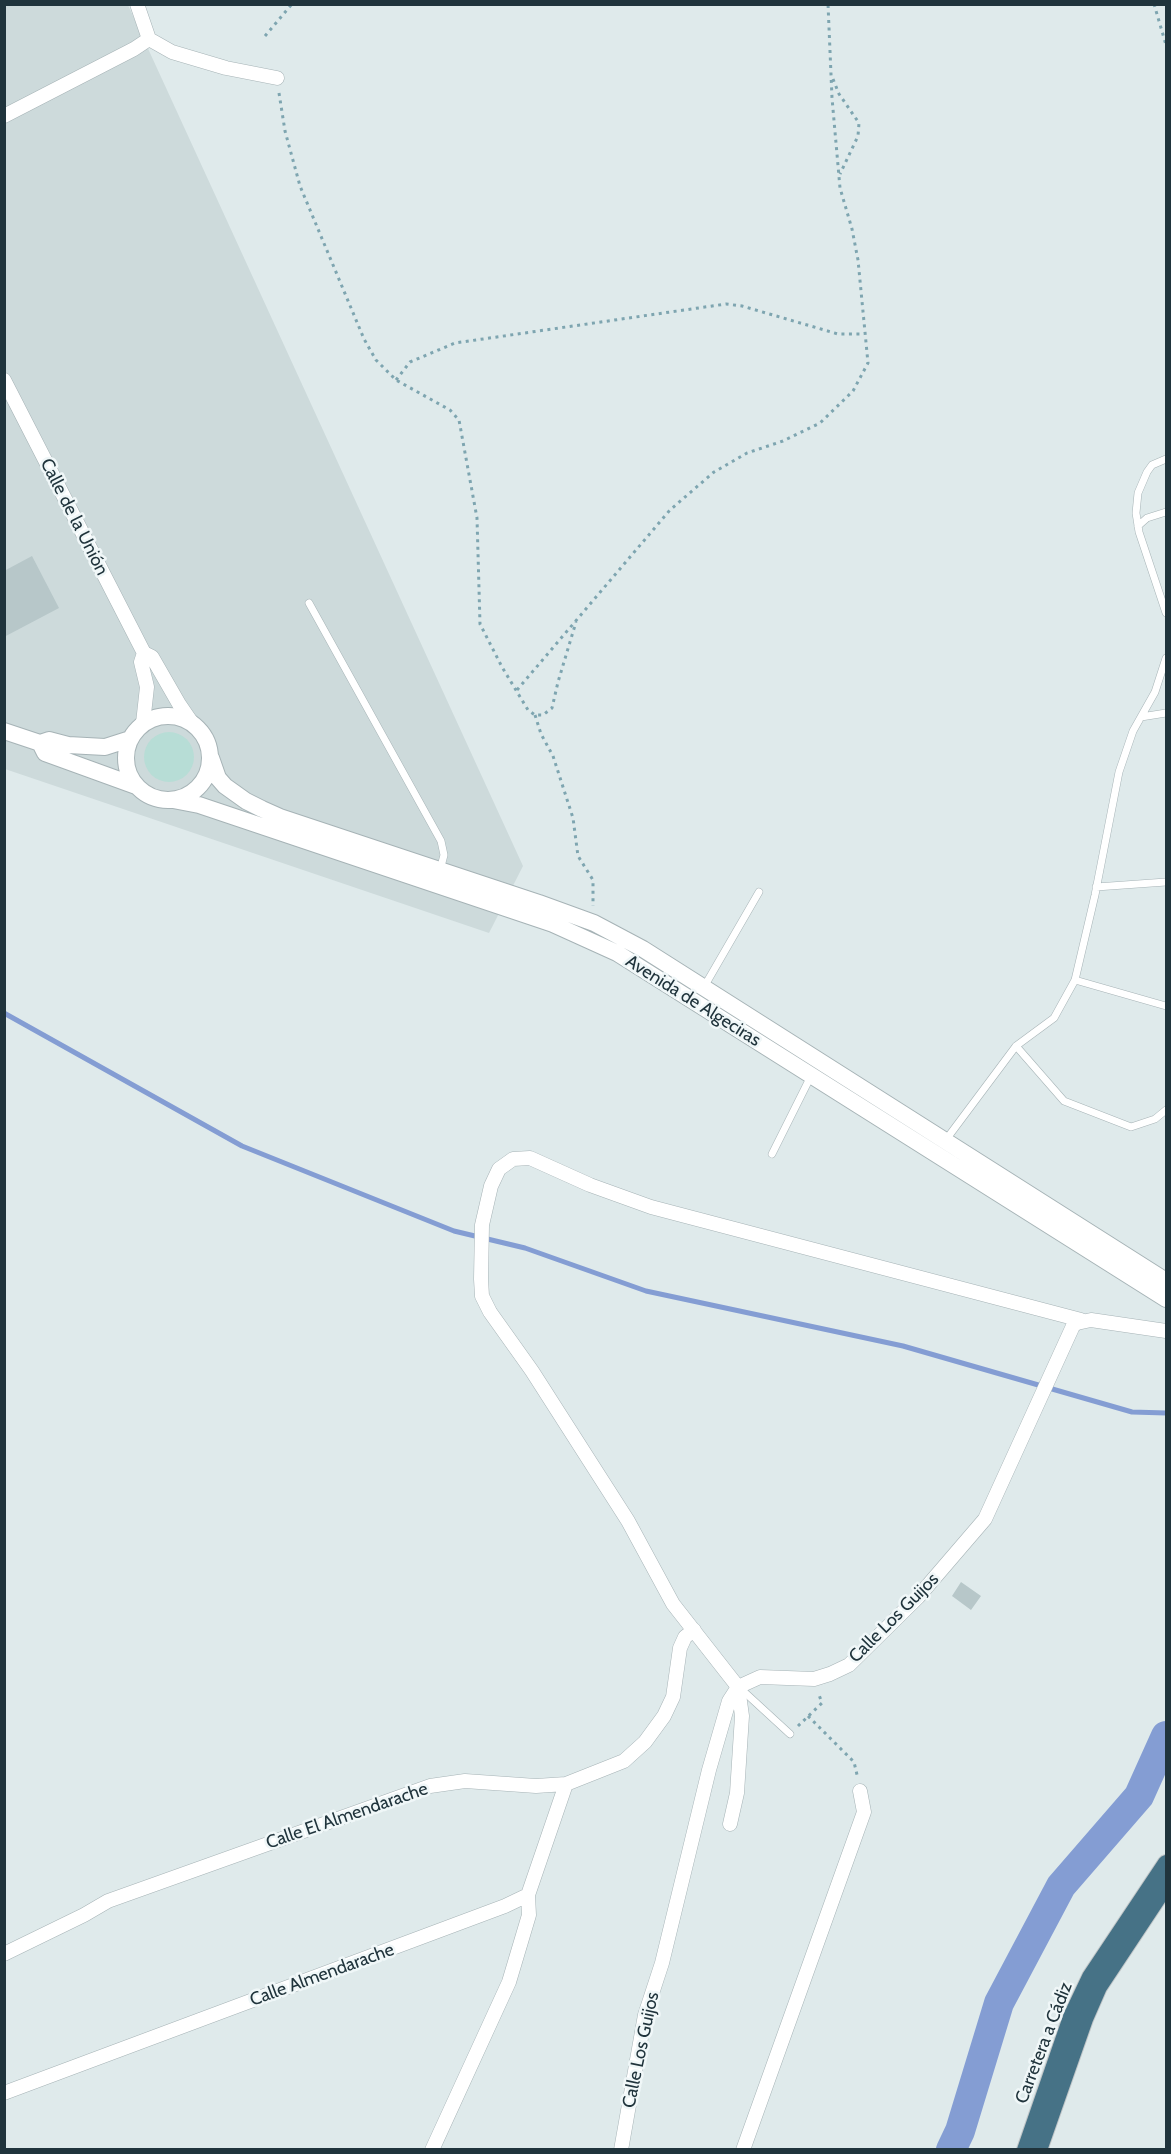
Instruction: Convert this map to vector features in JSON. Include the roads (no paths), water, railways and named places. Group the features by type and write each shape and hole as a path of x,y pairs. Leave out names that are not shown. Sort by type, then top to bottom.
{"highway":[{"name":"Carretera a Cádiz","path":"1025,2150 1071,2017 1090,1977 1167,1863"},
{"name":"Carretera a Cádiz","path":"1039,2150 1085,2019 1099,1988 1167,1886"}],"street":[{"path":"137,4 149,39 172,52 226,68 277,78"},
{"path":"4,116 149,39"},
{"name":"Calle de la Unión","path":"4,380 144,653 152,657 192,723"},
{"name":"Calle de la Unión","path":"143,723 147,687 141,662 144,653"},
{"path":"40,743 45,753 136,786 153,798 173,800 183,798 200,786 206,777 211,758 206,738 192,723 183,718 162,716 143,723 130,738 125,758 130,778 136,786"},
{"path":"4,731 40,743 49,740 68,745 105,747 130,738"},
{"name":"Avenida de Algeciras","path":"211,758 218,778 225,786 262,809 594,923 704,987 1167,1281"},
{"name":"Avenida de Algeciras","path":"173,800 210,808 552,924 617,953 1167,1299"},
{"path":"730,1824 738,1782 741,1716 738,1687 673,1604 628,1521 532,1371 490,1312 482,1296 482,1225 491,1186 499,1168 513,1159 530,1158 590,1185 651,1207 1081,1320 1167,1330"},
{"name":"Calle Los Guijos","path":"621,2150 645,2015 662,1963 709,1770 729,1701 738,1687 760,1677 814,1679 849,1665 918,1597 985,1519 1073,1326 1081,1320"},
{"name":"Calle El Almendarache","path":"4,1954 108,1901 430,1786 465,1781 536,1786 567,1784 624,1761 645,1742 664,1716 673,1696 680,1648 685,1637 694,1630"},
{"path":"432,2150 509,1982 529,1915 528,1895 567,1784"},
{"path":"743,2150 864,1812 860,1791"},
{"name":"Calle Almendarache","path":"4,2093 505,1906 528,1895"}],"lane":[{"path":"1167,459 1152,465 1146,472 1138,493 1136,513 1138,526 1167,613"},
{"path":"1138,526 1147,518 1167,512"},
{"path":"309,603 441,841 444,855 440,870"},
{"path":"945,1141 1016,1046 1054,1018 1075,980 1119,772 1133,731 1155,692 1167,658"},
{"path":"1141,717 1167,713"},
{"path":"1096,887 1167,882"},
{"path":"704,987 759,892"},
{"path":"1075,980 1167,1006"},
{"path":"1016,1046 1064,1101 1131,1127 1155,1119 1167,1110"},
{"path":"772,1154 812,1076"},
{"path":"738,1687 790,1734"}],"waterway":[{"path":"4,1013 242,1146 454,1231 525,1248 646,1291 903,1346 1132,1412 1166,1413"},
{"path":"951,2150 960,2131 999,2003 1061,1886 1139,1796 1166,1736"}]}
